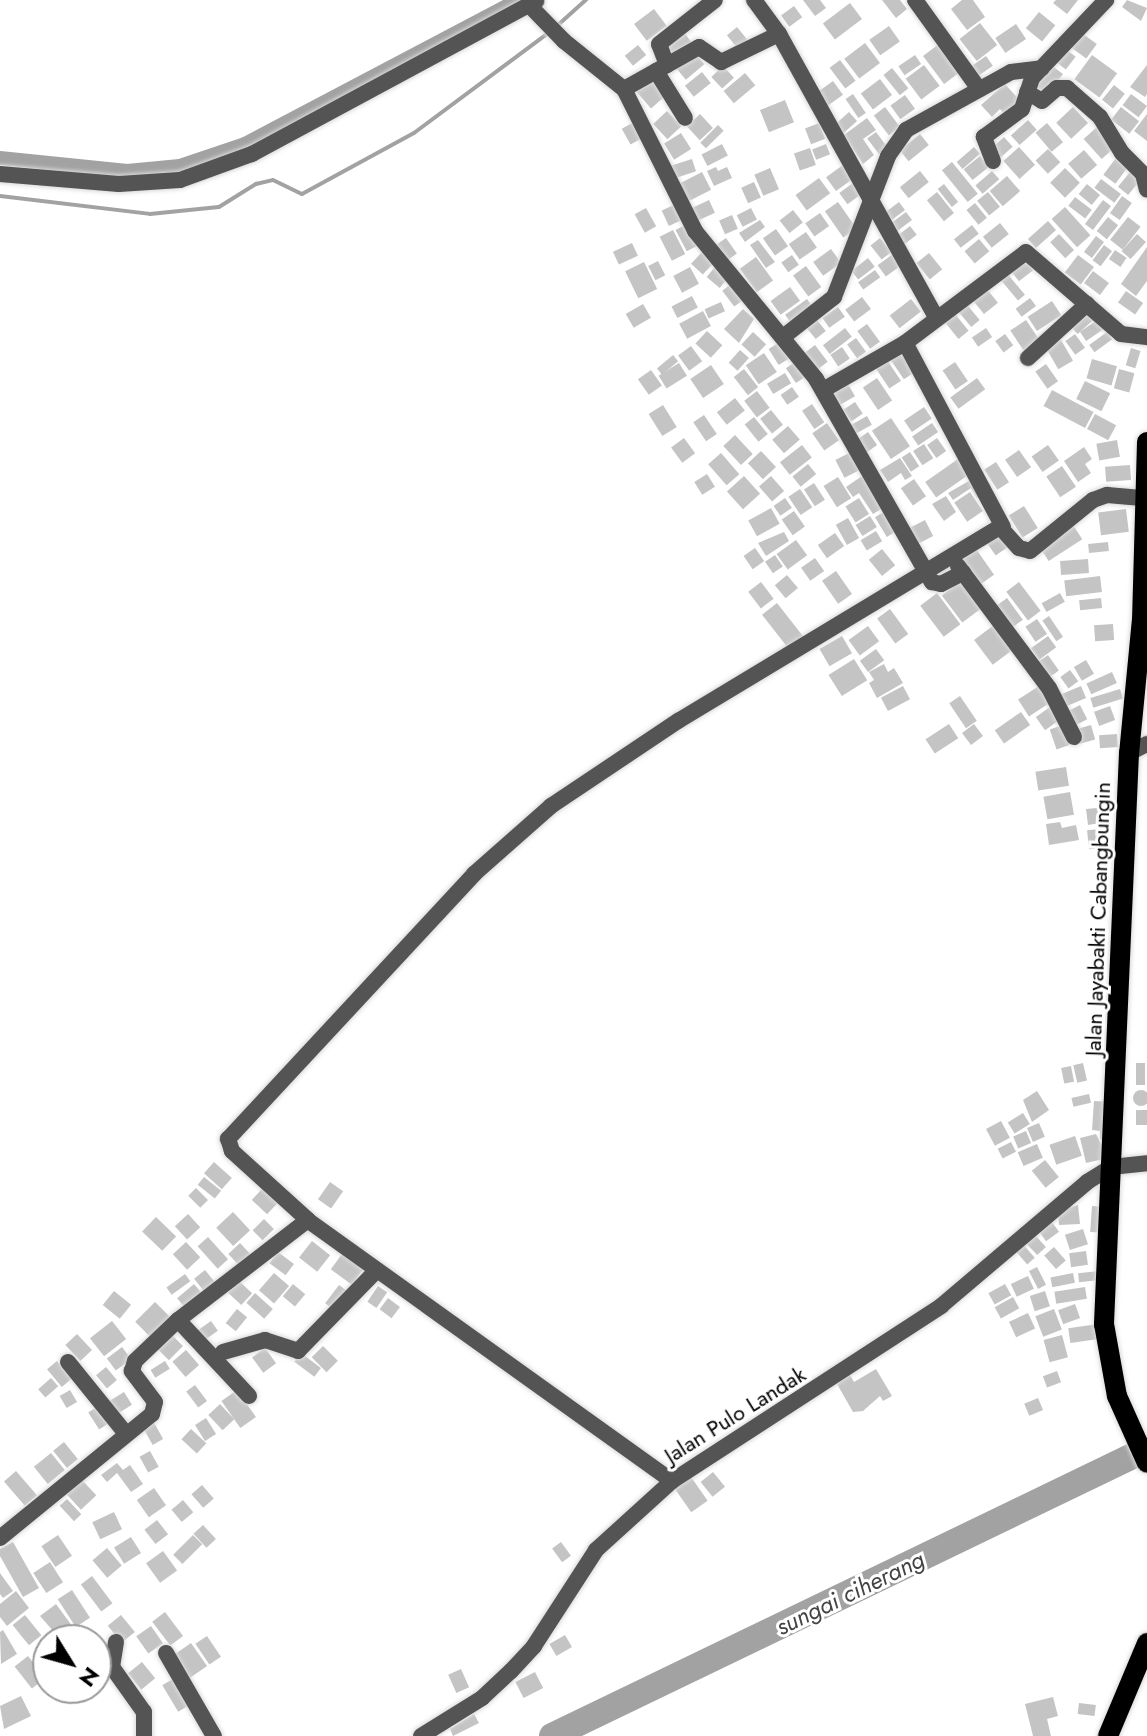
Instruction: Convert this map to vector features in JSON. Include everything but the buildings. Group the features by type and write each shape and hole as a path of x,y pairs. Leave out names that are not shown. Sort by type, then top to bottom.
{"main road":[{"name":"Jalan Jayabakti Cabangbungin","path":"1147,442 1142,498 1138,748 1104,1324 1117,1396 1147,1463"},
{"path":"1108,1736 1147,1643"}],"street":[{"path":"685,118 661,68 659,44 715,0"},
{"path":"754,0 779,34 936,317"},
{"path":"915,0 979,89"},
{"path":"993,161 983,139 1022,109 1027,92 1042,68 1098,3"},
{"path":"0,174 119,184 180,180 252,154 536,8 564,41 624,89 695,231 823,390 936,585 963,573"},
{"path":"624,89 703,46 721,62 779,34"},
{"path":"783,337 834,297 888,156 906,130 1011,72 1042,68"},
{"path":"1027,92 1042,101 1057,88 1067,88 1100,117 1143,174 1147,190"},
{"path":"823,390 905,343 1020,253 1032,254 1121,334 1147,337"},
{"path":"1028,358 1087,304"},
{"path":"905,343 1003,527 1019,548 1030,551 1093,500 1107,495 1142,498"},
{"path":"672,1481 308,1220 232,1151 228,1139 474,874 551,806 678,721 926,569 1003,527"},
{"path":"950,555 1049,688 1074,737"},
{"path":"1111,1167 1147,1163"},
{"name":"Jalan Pulo Landak","path":"421,1736 482,1698 511,1671 534,1646 596,1550 672,1481 911,1328 1056,1205 1111,1167"},
{"path":"0,1538 155,1409 132,1365 178,1320 308,1220"},
{"path":"223,1352 265,1340 298,1351 377,1270"},
{"path":"178,1320 249,1396"},
{"path":"68,1362 126,1434"},
{"path":"116,1642 112,1667 144,1712 144,1736"},
{"path":"166,1653 214,1736"}],"waterway":[{"path":"0,158 127,171 180,166 245,144 518,0"},
{"path":"558,25 586,0"},
{"path":"0,196 150,214 219,207 256,184 273,180 302,194 414,133 551,31"},
{"name":"sungai ciherang","path":"552,1736 1147,1449"}]}
